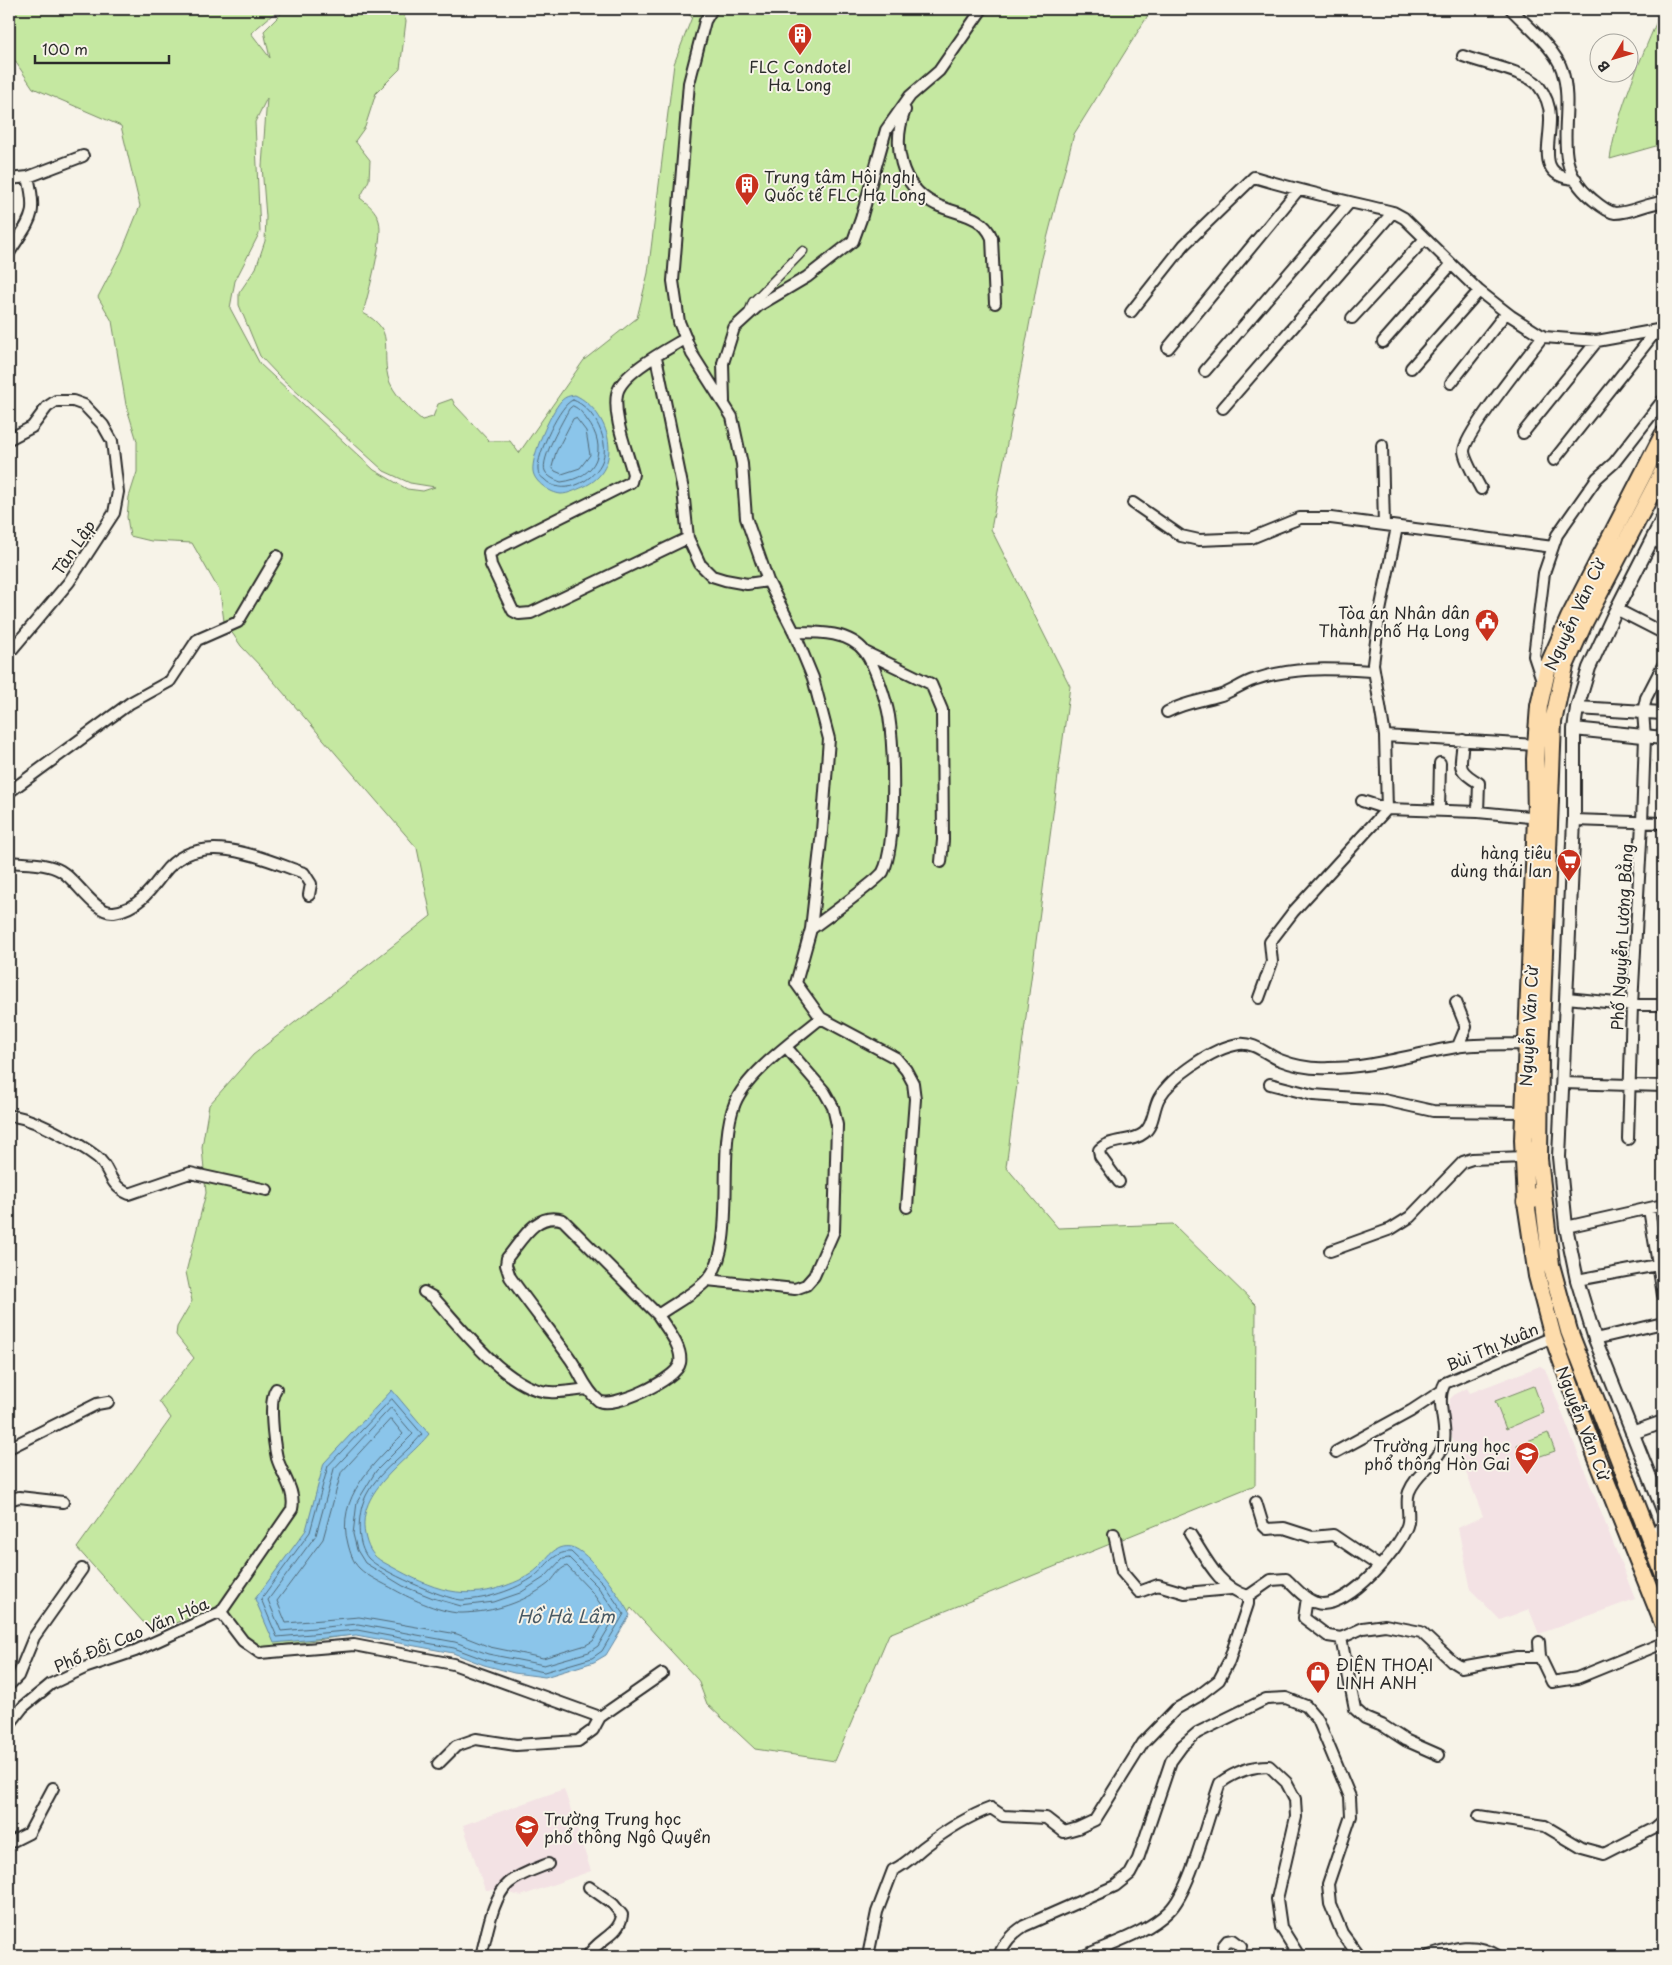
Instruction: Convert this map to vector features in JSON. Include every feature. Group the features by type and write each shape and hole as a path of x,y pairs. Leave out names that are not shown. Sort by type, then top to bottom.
{"main road":[{"name":"Nguyễn Văn Cừ","path":"1663,435 1569,618 1548,666 1539,706 1536,745 1544,818 1539,1159 1534,1198 1537,1276 1553,1337 1596,1456 1663,1622"},
{"name":"Nguyễn Văn Cừ","path":"1663,471 1585,621 1565,666 1553,722 1544,818 1523,1112 1525,1157 1551,1265 1570,1331 1656,1532 1663,1572"}],"street":[{"path":"712,9 705,21 689,83 673,282 679,322 692,354 732,416 742,464 746,518 768,581 794,632 814,678 829,739 822,831 811,929 796,983 821,1018 896,1058 906,1070 913,1083 915,1099 907,1207"},
{"path":"724,403 723,363 734,328 758,306 807,276 853,241 886,130 910,96 939,71 982,9"},
{"path":"1511,9 1555,57 1562,70 1566,88 1565,151 1569,167 1589,196 1601,207 1614,213 1663,202"},
{"path":"1463,56 1487,65 1502,68 1537,83 1548,104 1550,117 1547,157 1550,166 1560,177 1576,179"},
{"path":"910,96 898,135 898,150 902,167 911,183 935,205 974,218 988,229 992,238 995,304"},
{"path":"9,179 28,177 83,156"},
{"path":"9,253 33,212 34,200 28,177"},
{"path":"1131,312 1184,245 1254,177 1298,190 1393,212 1413,225 1424,240 1479,292 1542,337 1597,340 1660,330"},
{"path":"1168,348 1298,190"},
{"path":"1205,371 1350,202"},
{"path":"1223,408 1393,212"},
{"path":"1352,318 1424,240"},
{"path":"749,314 752,302 804,252"},
{"path":"1383,342 1450,266"},
{"path":"1411,368 1479,292"},
{"path":"1451,383 1506,313"},
{"path":"1554,460 1660,330"},
{"path":"1481,490 1466,455 1465,448 1482,417 1542,337"},
{"path":"686,338 624,380 617,393 619,420 633,474 631,482 489,552 491,565 513,611 519,614 531,613 688,538"},
{"path":"1524,433 1597,340"},
{"path":"656,357 682,490 688,538 700,564 712,576 747,584 768,581"},
{"name":"Tân Lập","path":"9,439 32,427 51,403 63,400 74,401 89,410 103,425 112,441 118,492 114,513 69,582 9,653"},
{"path":"1544,686 1534,656 1544,573 1557,535 1598,478 1614,463 1663,400"},
{"path":"1382,445 1384,525"},
{"path":"1133,502 1181,536 1199,540 1251,538 1291,521 1308,517 1553,547"},
{"path":"1663,518 1658,542 1616,609 1589,668 1577,708 1574,730 1574,820 1559,1157 1566,1228 1577,1280 1595,1339 1663,1510"},
{"path":"1259,998 1272,962 1270,942 1293,912 1387,809 1385,736 1373,664 1380,611 1397,527"},
{"path":"9,792 130,703 170,681 198,640 238,622 277,556"},
{"path":"1616,609 1663,633"},
{"path":"794,632 834,635 849,639 865,652 931,684 942,710 943,840 941,862"},
{"path":"811,929 882,873 889,850 893,780 888,716 879,682 865,652"},
{"path":"1643,712 1646,698 1663,665"},
{"path":"1167,712 1191,702 1220,696 1252,680 1289,670 1374,670"},
{"path":"1577,708 1663,713"},
{"name":"Phố Nguyễn Lương Bằng","path":"1628,1139 1632,1005 1642,823 1645,737 1643,712"},
{"path":"1574,730 1663,738"},
{"path":"1385,736 1536,745"},
{"path":"1463,740 1461,768 1466,776 1479,783 1478,812"},
{"path":"1439,810 1440,763"},
{"path":"1362,802 1387,809 1478,812 1544,818"},
{"path":"1574,820 1663,823"},
{"path":"9,862 43,865 62,871 101,910 111,912 141,900 152,890 170,866 183,855 219,849 237,851 304,873 311,884 309,895"},
{"path":"1566,998 1632,1005 1663,1005"},
{"path":"1456,1002 1466,1027 1458,1046"},
{"path":"658,1315 708,1280 721,1250 726,1141 729,1120 736,1101 747,1084 821,1018"},
{"path":"1120,1182 1100,1156 1099,1150 1104,1145 1136,1137 1146,1132 1154,1108 1163,1092 1211,1054 1239,1044 1246,1044 1294,1064 1320,1068 1344,1068 1458,1046 1528,1044"},
{"path":"708,1280 795,1289 806,1285 814,1276 834,1231 837,1125 833,1107 824,1091 787,1048"},
{"path":"1563,1083 1663,1086"},
{"path":"1270,1084 1313,1095 1384,1100 1433,1111 1523,1112"},
{"path":"9,1116 16,1116 47,1128 98,1158 118,1189 129,1194 190,1173 267,1190"},
{"path":"1330,1250 1391,1229 1410,1217 1463,1162 1472,1159 1525,1157"},
{"path":"1566,1228 1663,1205"},
{"path":"1649,1209 1660,1265 1663,1295"},
{"path":"554,1217 563,1220 658,1315 680,1353 680,1363 674,1374 664,1382 610,1403 598,1400 588,1389 570,1358 507,1271 507,1258 536,1223 544,1218 554,1217"},
{"path":"1577,1280 1660,1265"},
{"path":"424,1292 434,1298 498,1366 520,1383 549,1392 588,1389"},
{"path":"1595,1339 1663,1323"},
{"name":"Bùi Thị Xuân","path":"1307,1598 1323,1604 1342,1597 1360,1586 1396,1548 1408,1524 1406,1504 1409,1491 1421,1472 1436,1459 1443,1446 1440,1392 1445,1383 1452,1378 1553,1337"},
{"path":"276,1389 272,1398 275,1446 294,1501 292,1509 221,1612 243,1641 260,1653 354,1645 453,1664 600,1717"},
{"path":"1336,1452 1410,1412 1440,1392"},
{"path":"9,1448 97,1404 108,1402"},
{"path":"1632,1433 1663,1422"},
{"path":"9,1500 19,1497 64,1502"},
{"path":"1256,1502 1263,1525 1267,1529 1284,1528 1312,1537 1333,1535 1379,1566"},
{"path":"1114,1534 1122,1572 1139,1592 1158,1586 1185,1593 1231,1589"},
{"path":"1190,1534 1215,1573 1231,1589 1248,1596"},
{"path":"9,1684 18,1676 26,1651 34,1637 82,1569"},
{"path":"1248,1596 1271,1580 1286,1579 1307,1598 1304,1618 1328,1636 1341,1638 1363,1628 1385,1625 1421,1632 1453,1662 1461,1667 1517,1656 1540,1658"},
{"path":"868,1956 877,1912 893,1870 904,1865 938,1837 970,1816 991,1808 1003,1816 1046,1818 1064,1832 1094,1820 1143,1743 1176,1709 1198,1697 1219,1680 1229,1661 1248,1604 1248,1596"},
{"name":"Phố Đồi Cao Văn Hóa","path":"9,1725 23,1707 52,1684 87,1666 134,1651 221,1612"},
{"path":"1341,1638 1355,1709 1365,1718 1382,1725 1405,1740 1439,1755"},
{"path":"1539,1642 1540,1658 1552,1682 1577,1678 1663,1643"},
{"path":"438,1764 456,1746 476,1739 516,1745 578,1741 593,1730 600,1717 662,1674"},
{"path":"999,1956 1003,1946 1012,1935 1024,1926 1115,1886 1130,1874 1138,1859 1171,1760 1182,1746 1197,1734 1266,1699 1286,1698 1306,1706 1318,1720 1350,1797 1350,1816 1328,1884 1330,1904 1342,1933 1358,1956"},
{"path":"1084,1956 1150,1926 1170,1911 1184,1889 1220,1784 1233,1774 1256,1766 1269,1766 1286,1782 1295,1799 1296,1817 1277,1899 1281,1927 1298,1956"},
{"path":"9,1843 29,1833 53,1788"},
{"path":"1479,1816 1545,1826 1582,1848 1604,1854 1655,1828 1663,1821"},
{"path":"481,1956 498,1894 508,1883 522,1874 548,1864"},
{"path":"588,1956 592,1949 620,1927 622,1915 613,1904 590,1887"},
{"path":"1225,1956 1223,1946 1227,1941 1233,1940 1241,1946 1239,1956"},
{"path":"1430,1956 1457,1947 1476,1947 1498,1956"}],"shaded area":[{"name":"Trường Trung học phổ thông Hòn Gai","path":"1540,1366 1545,1369 1635,1599 1539,1634 1529,1609 1500,1620 1471,1590 1458,1528 1483,1516 1451,1434 1447,1414 1450,1399 1467,1388 1470,1393"},
{"name":"Trường Trung học phổ thông Ngô Quyền","path":"564,1789 591,1871 521,1896 498,1890 485,1890 463,1825"}],"green space":[{"path":"9,9 279,9 251,33 270,58 264,31 286,9 401,9 406,21 400,69 376,93 365,127 355,141 370,160 369,180 360,198 376,214 380,229 375,266 363,313 373,319 384,333 386,366 390,383 402,401 417,416 422,420 433,417 438,404 452,399 455,405 489,441 510,441 519,453 584,360 637,318 648,273 674,64 692,17 681,9 1152,9 1074,134 1041,262 991,529 1070,686 1006,1167 1058,1228 1173,1224 1256,1305 1255,1485 889,1634 835,1761 755,1749 707,1704 698,1680 631,1608 609,1647 444,1650 358,1634 266,1647 249,1645 222,1605 152,1632 77,1548 171,1418 159,1401 194,1358 176,1335 177,1327 192,1301 186,1272 206,1193 202,1147 209,1105 253,1055 431,916 417,848 241,646 224,621 220,592 192,543 151,541 130,536 127,517 129,497 137,472 137,441 126,405 112,321 98,297 122,251 140,206 121,126 33,88 9,52","holes":["267,98 262,166 266,217 265,241 256,268 239,293 239,305 260,356 278,375 384,471 410,483 435,487 423,491 407,489 374,470 260,364 230,308 235,281 260,232 255,122"]},
{"path":"1662,9 1663,144 1610,159 1619,120 1632,82 1640,82 1640,62"},
{"path":"1534,1386 1544,1413 1506,1429 1495,1401"},
{"path":"1548,1433 1555,1451 1523,1462 1517,1445"}],"water":[{"path":"575,395 587,403 597,414 604,426 609,454 605,467 596,479 569,493 561,494 539,483 534,475 533,464 547,424 557,407 564,398"},
{"name":"Hồ Hà Lầm","path":"392,1390 429,1434 384,1480 374,1493 367,1507 364,1522 366,1539 372,1552 383,1562 427,1584 456,1592 472,1593 488,1591 522,1579 538,1568 552,1553 560,1548 571,1547 578,1550 587,1556 604,1576 630,1615 606,1655 594,1662 545,1677 514,1673 484,1665 453,1653 356,1635 274,1643 255,1599 306,1530 324,1463"}],"place":[{"name":"FLC Condotel Ha Long","path":"800,56"},
{"name":"Trung tâm Hội nghị Quốc tế FLC Hạ Long","path":"747,206"},
{"name":"Tòa án Nhân dân Thành phố Hạ Long","path":"1487,642"},
{"name":"hàng tiêu dùng thái lan","path":"1569,882"},
{"name":"Trường Trung học phổ thông Hòn Gai","path":"1527,1475"},
{"name":"ĐIỆN THOẠI LINH ANH","path":"1318,1694"},
{"name":"Trường Trung học phổ thông Ngô Quyền","path":"527,1848"}]}
